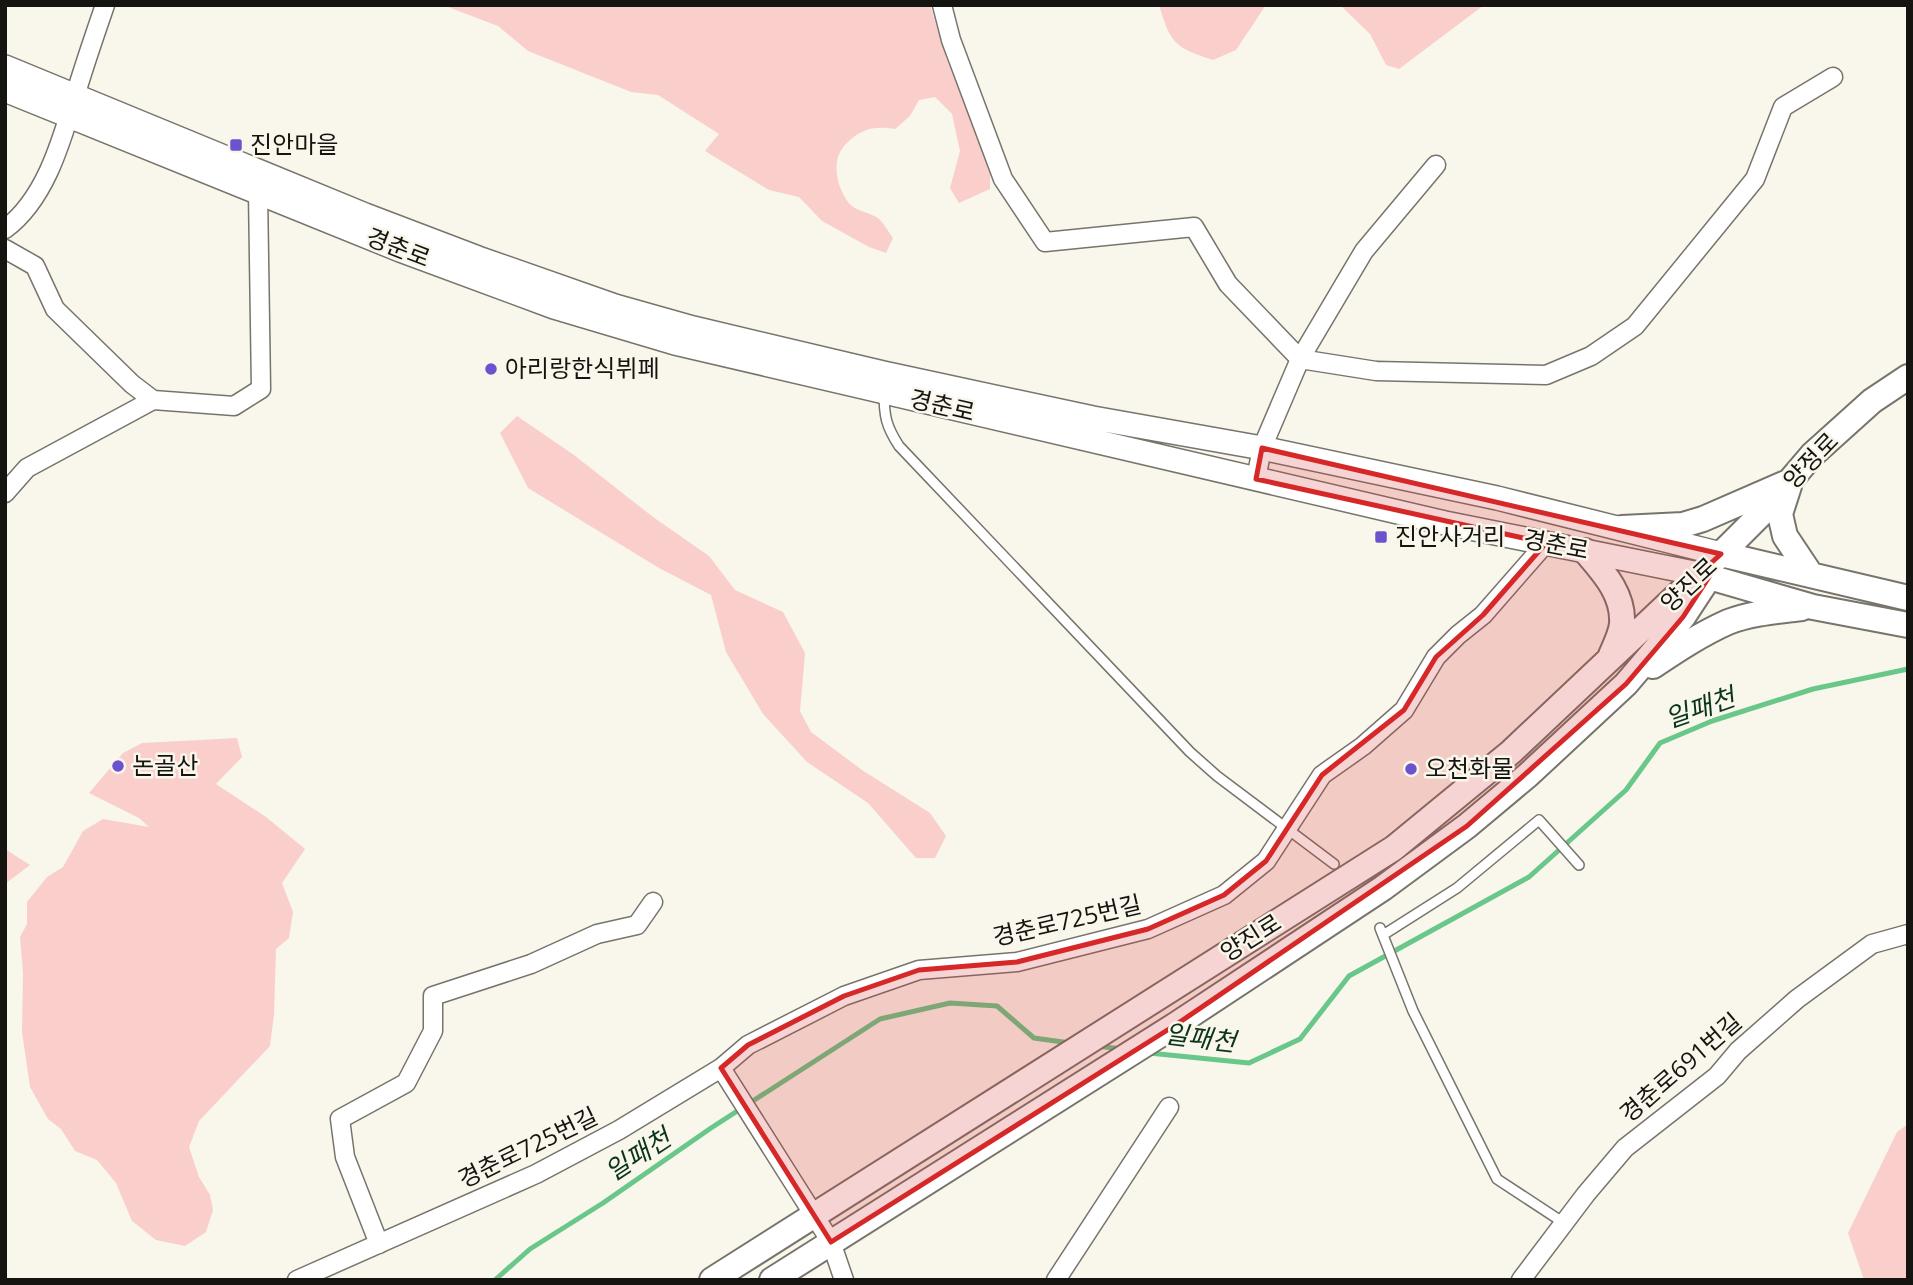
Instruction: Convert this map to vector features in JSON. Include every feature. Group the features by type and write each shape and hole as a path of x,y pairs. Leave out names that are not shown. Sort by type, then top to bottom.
{"main road":[{"name":"양정로","path":"1721,554 1766,509 1812,455 1872,401 1908,377"},
{"path":"1622,528 1683,525 1790,482"},
{"path":"1790,482 1780,514 1785,536 1811,575"},
{"path":"1585,551 1607,577 1621,603 1622,626 1610,659"},
{"name":"경춘로","path":"1721,554 1908,598"},
{"name":"양진로","path":"712,1280 1394,848 1511,752 1704,575 1721,554"},
{"name":"경춘로","path":"1704,575 1813,607 1908,625"},
{"name":"양진로","path":"772,1280 1177,1024 1383,888 1467,827 1528,775 1626,684 1683,617 1704,575"},
{"path":"1626,684 1692,640 1730,621 1768,612 1813,607"}],"street":[{"path":"5,229 14,223 46,180 105,5"},
{"path":"942,5 951,40 1003,179 1045,242 1194,227 1228,284 1300,359 1376,371 1546,375 1591,356 1635,326 1755,180 1783,107 1833,77"},
{"name":"경춘로","path":"5,66 73,106 258,192 400,250 554,307 675,343 1256,479 1445,523 1704,575"},
{"name":"경춘로","path":"5,90 149,124 365,215 478,258 614,306 693,328 883,373 1093,418 1262,448 1622,528 1721,554"},
{"path":"1256,479 1262,448 1300,359 1364,251 1436,165"},
{"path":"5,493 27,468 153,400 234,406 261,389 258,192"},
{"path":"5,249 35,266 55,309 132,384 153,400"},
{"name":"경춘로725번길","path":"297,1280 536,1174 724,1072 748,1045 844,996 919,970 1017,962 1148,929 1224,895 1266,861 1322,775 1363,746 1404,710 1436,657 1483,615 1546,543"},
{"path":"379,1244 345,1157 340,1119 406,1083 433,1031 433,996 531,964 597,934 637,925 653,902"},
{"name":"경춘로691번길","path":"1521,1280 1625,1148 1717,1076 1738,1051 1797,999 1872,944 1908,934"},
{"path":"724,1072 831,1242 844,1280"},
{"path":"1056,1280 1169,1107"}],"lane":[{"path":"884,392 884,416 889,430 914,464 1190,752 1334,864"},
{"path":"1564,1223 1497,1179 1413,1011 1382,931 1457,888 1539,820 1579,865"}],"highlighted area":[{"path":"1262,448 1721,554 1699,574 1709,577 1683,617 1626,684 1467,826 1177,1024 831,1242 721,1068 748,1045 844,996 919,970 1017,962 1148,929 1224,895 1266,861 1322,775 1404,710 1436,657 1483,615 1546,543 1256,479"}],"shaded area":[{"path":"443,5 930,5 948,63 990,166 990,189 959,203 950,188 960,151 952,114 935,97 919,100 910,116 895,129 875,128 858,134 838,156 838,180 851,205 877,217 893,238 886,253 869,247 822,221 799,197 769,190 705,151 719,134 658,95 631,92 528,51 498,26"},
{"path":"1159,5 1266,5 1236,50 1213,60 1176,42 1167,28"},
{"path":"1340,5 1484,5 1399,69 1386,65 1370,34"},
{"path":"517,416 709,556 735,590 783,612 805,653 800,711 811,732 862,770 930,813 946,836 935,858 916,858 868,803 807,762 763,714 726,652 711,595 659,568 528,488 500,433"},
{"path":"237,738 242,757 216,784 266,817 305,849 282,883 293,912 289,938 276,949 270,1046 199,1121 189,1147 199,1177 210,1195 213,1210 206,1232 185,1246 156,1240 132,1221 116,1183 97,1160 75,1151 61,1129 48,1119 30,1087 22,1032 23,973 20,937 27,924 27,902 47,877 63,867 83,831 103,819 149,827 139,818 89,793 123,753 142,743"},
{"path":"5,849 30,865 5,884"},
{"path":"1908,1124 1908,1280 1864,1280 1848,1233 1897,1132"}],"waterway":[{"name":"일패천","path":"1149,1053 1249,1063 1300,1039 1349,976 1529,877 1626,790 1660,743 1712,721 1813,689 1908,669"},
{"name":"일패천","path":"495,1280 530,1249 880,1019 950,1003 997,1006 1034,1038 1070,1043"},
{"name":"일패천","path":"1097,1046 1122,1049"}],"place":[{"name":"진안마을","path":"236,145"},
{"name":"아리랑한식뷔페","path":"491,369"},
{"name":"진안사거리","path":"1381,537"},
{"name":"논골산","path":"118,766"},
{"name":"오천화물","path":"1411,769"}]}
